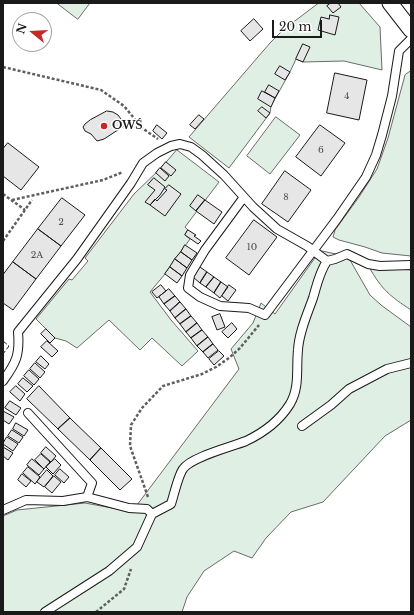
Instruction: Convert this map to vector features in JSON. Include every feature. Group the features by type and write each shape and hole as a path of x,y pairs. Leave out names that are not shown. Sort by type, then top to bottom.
{"street":[{"path":"390,3 411,30"}],"lane":[{"path":"244,197 190,275 188,288 200,297 220,306 249,308 265,315 337,219 366,177 376,155 392,96 399,52 411,39"},
{"path":"3,381 17,357 19,346 18,332 77,259 144,163 157,153 171,146 180,144 191,148 202,155 224,175 277,229 327,261"},
{"path":"3,510 26,500 63,501 87,497 149,512 171,504 183,469 197,459 246,441 264,431 278,419 290,404 297,387 298,350 302,327 320,271 327,261 347,254 368,264 380,266 411,265"},
{"path":"302,426 331,405 349,389 387,369 411,363"},
{"path":"28,413 92,482 87,497"},
{"path":"45,612 109,571 137,547 149,512"}],"path":[{"path":"3,67 100,90 124,106 142,128 155,138 171,146"},
{"path":"12,200 103,180 144,163"},
{"path":"3,194 25,210"},
{"path":"3,241 32,200"},
{"path":"149,512 148,499 130,446 131,425 142,408 163,386 202,374 229,358 252,334 265,315"},
{"path":"96,612 124,589 137,547"}],"green space":[{"path":"57,3 90,3 78,19"},
{"path":"319,3 359,3 380,27 382,70 344,61 303,62 296,59 271,106 270,113 229,168 189,137 270,43 283,30"},
{"path":"411,71 411,256 382,253 333,237 335,230 377,169 388,138 405,75"},
{"path":"276,117 300,135 270,174 247,156"},
{"path":"177,150 219,182 185,227 188,230 185,235 190,239 150,292 171,320 198,351 182,366 152,338 140,350 109,320 77,348 66,341 55,338 36,319 69,279 72,280 88,261 85,258 134,194"},
{"path":"322,251 345,256 350,260 370,295 411,327 411,420 385,436 323,502 291,512 266,538 252,558 234,551 204,571 187,597 182,612 3,612 3,516 17,510 85,503 123,510 134,509 239,369 231,349 253,323 261,303 275,314 317,255"},
{"path":"369,267 411,270 411,310 387,292"}],"building":[{"path":"331,3 338,3 341,7 333,13 327,6"},
{"path":"330,15 339,17 335,35 318,30 321,17 329,19"},
{"path":"254,19 263,29 250,41 241,31"},
{"path":"303,44 310,47 303,62 296,59"},
{"path":"280,66 290,72 285,80 275,74"},
{"path":"335,73 367,80 359,120 327,113"},
{"path":"269,85 279,91 275,98 265,92"},
{"path":"262,91 275,98 271,107 258,99"},
{"path":"262,107 270,113 266,118 258,111"},
{"name":"OWŚ","path":"107,111 118,115 124,123 124,126 104,139 97,141 91,134 85,131 83,127 90,120"},
{"path":"199,115 204,119 195,129 190,125"},
{"path":"157,125 167,133 162,139 153,131"},
{"path":"320,125 345,143 321,176 296,157"},
{"path":"8,143 39,167 21,190 3,176 3,149"},
{"path":"166,162 176,170 171,176 161,168"},
{"path":"160,168 169,176 165,181 156,173"},
{"path":"285,171 311,190 288,222 262,204"},
{"path":"154,178 165,187 160,195 150,205 145,202 155,190 148,185"},
{"path":"169,185 181,194 165,216 150,205 155,199 157,201 167,190 165,189"},
{"path":"198,195 205,200 196,211 190,206"},
{"path":"62,198 85,215 61,246 38,229"},
{"path":"205,200 222,212 214,224 196,211"},
{"path":"254,220 277,237 249,275 226,258"},
{"path":"38,229 61,246 36,279 13,262"},
{"path":"188,230 196,235 194,236 201,241 198,244 185,235"},
{"path":"185,245 197,253 192,260 181,252"},
{"path":"181,252 192,260 187,268 175,259"},
{"path":"175,259 187,268 182,276 170,267"},
{"path":"13,262 36,279 13,310 3,303 3,275"},
{"path":"170,267 182,276 177,283 165,274"},
{"path":"200,267 207,272 200,283 193,277"},
{"path":"207,272 214,277 206,287 200,283"},
{"path":"214,277 221,282 214,293 206,287"},
{"path":"221,282 228,287 220,298 214,293"},
{"path":"161,285 166,291 157,298 152,292"},
{"path":"229,285 236,290 228,301 222,296"},
{"path":"169,289 175,296 164,304 159,297"},
{"path":"175,296 180,302 170,311 164,304"},
{"path":"180,302 186,309 175,318 170,311"},
{"path":"186,309 191,316 180,324 175,318"},
{"path":"220,314 225,327 217,330 212,317"},
{"path":"191,316 197,323 186,332 180,324"},
{"path":"197,323 202,330 191,338 186,332"},
{"path":"232,323 237,329 228,338 222,332"},
{"path":"46,329 55,338 50,343 41,334"},
{"path":"202,330 208,337 197,346 191,338"},
{"path":"208,337 213,344 203,352 197,346"},
{"path":"47,341 58,351 52,357 41,347"},
{"path":"213,344 218,350 208,358 203,352"},
{"path":"219,351 224,356 214,365 209,359"},
{"path":"41,356 49,364 45,369 36,362"},
{"path":"35,363 45,372 40,378 30,369"},
{"path":"29,370 39,379 34,385 24,376"},
{"path":"23,378 33,386 27,392 18,384"},
{"path":"16,386 25,394 20,401 10,392"},
{"path":"39,386 70,418 58,429 27,399"},
{"path":"10,401 21,408 16,415 5,408"},
{"path":"3,411 14,417 9,424 3,420"},
{"path":"70,418 101,448 90,460 58,429"},
{"path":"16,423 28,430 24,436 13,429"},
{"path":"12,430 23,437 19,443 8,436"},
{"path":"7,437 18,444 13,451 3,444"},
{"path":"3,447 13,453 8,460 3,456"},
{"path":"46,447 56,456 51,462 41,453"},
{"path":"101,448 132,479 120,490 90,460"},
{"path":"41,454 50,462 44,469 35,460"},
{"path":"32,459 44,469 39,475 27,465"},
{"path":"55,459 61,465 53,474 46,467"},
{"path":"28,467 40,477 35,484 23,473"},
{"path":"60,469 69,477 64,483 55,475"},
{"path":"47,470 53,476 44,487 37,482"},
{"path":"22,474 31,481 26,487 18,480"},
{"path":"54,476 61,482 52,493 45,487"}],"fence":[{"path":"3,341 9,346 3,354"}],"place":[{"name":"OWŚ","path":"104,126"}]}
